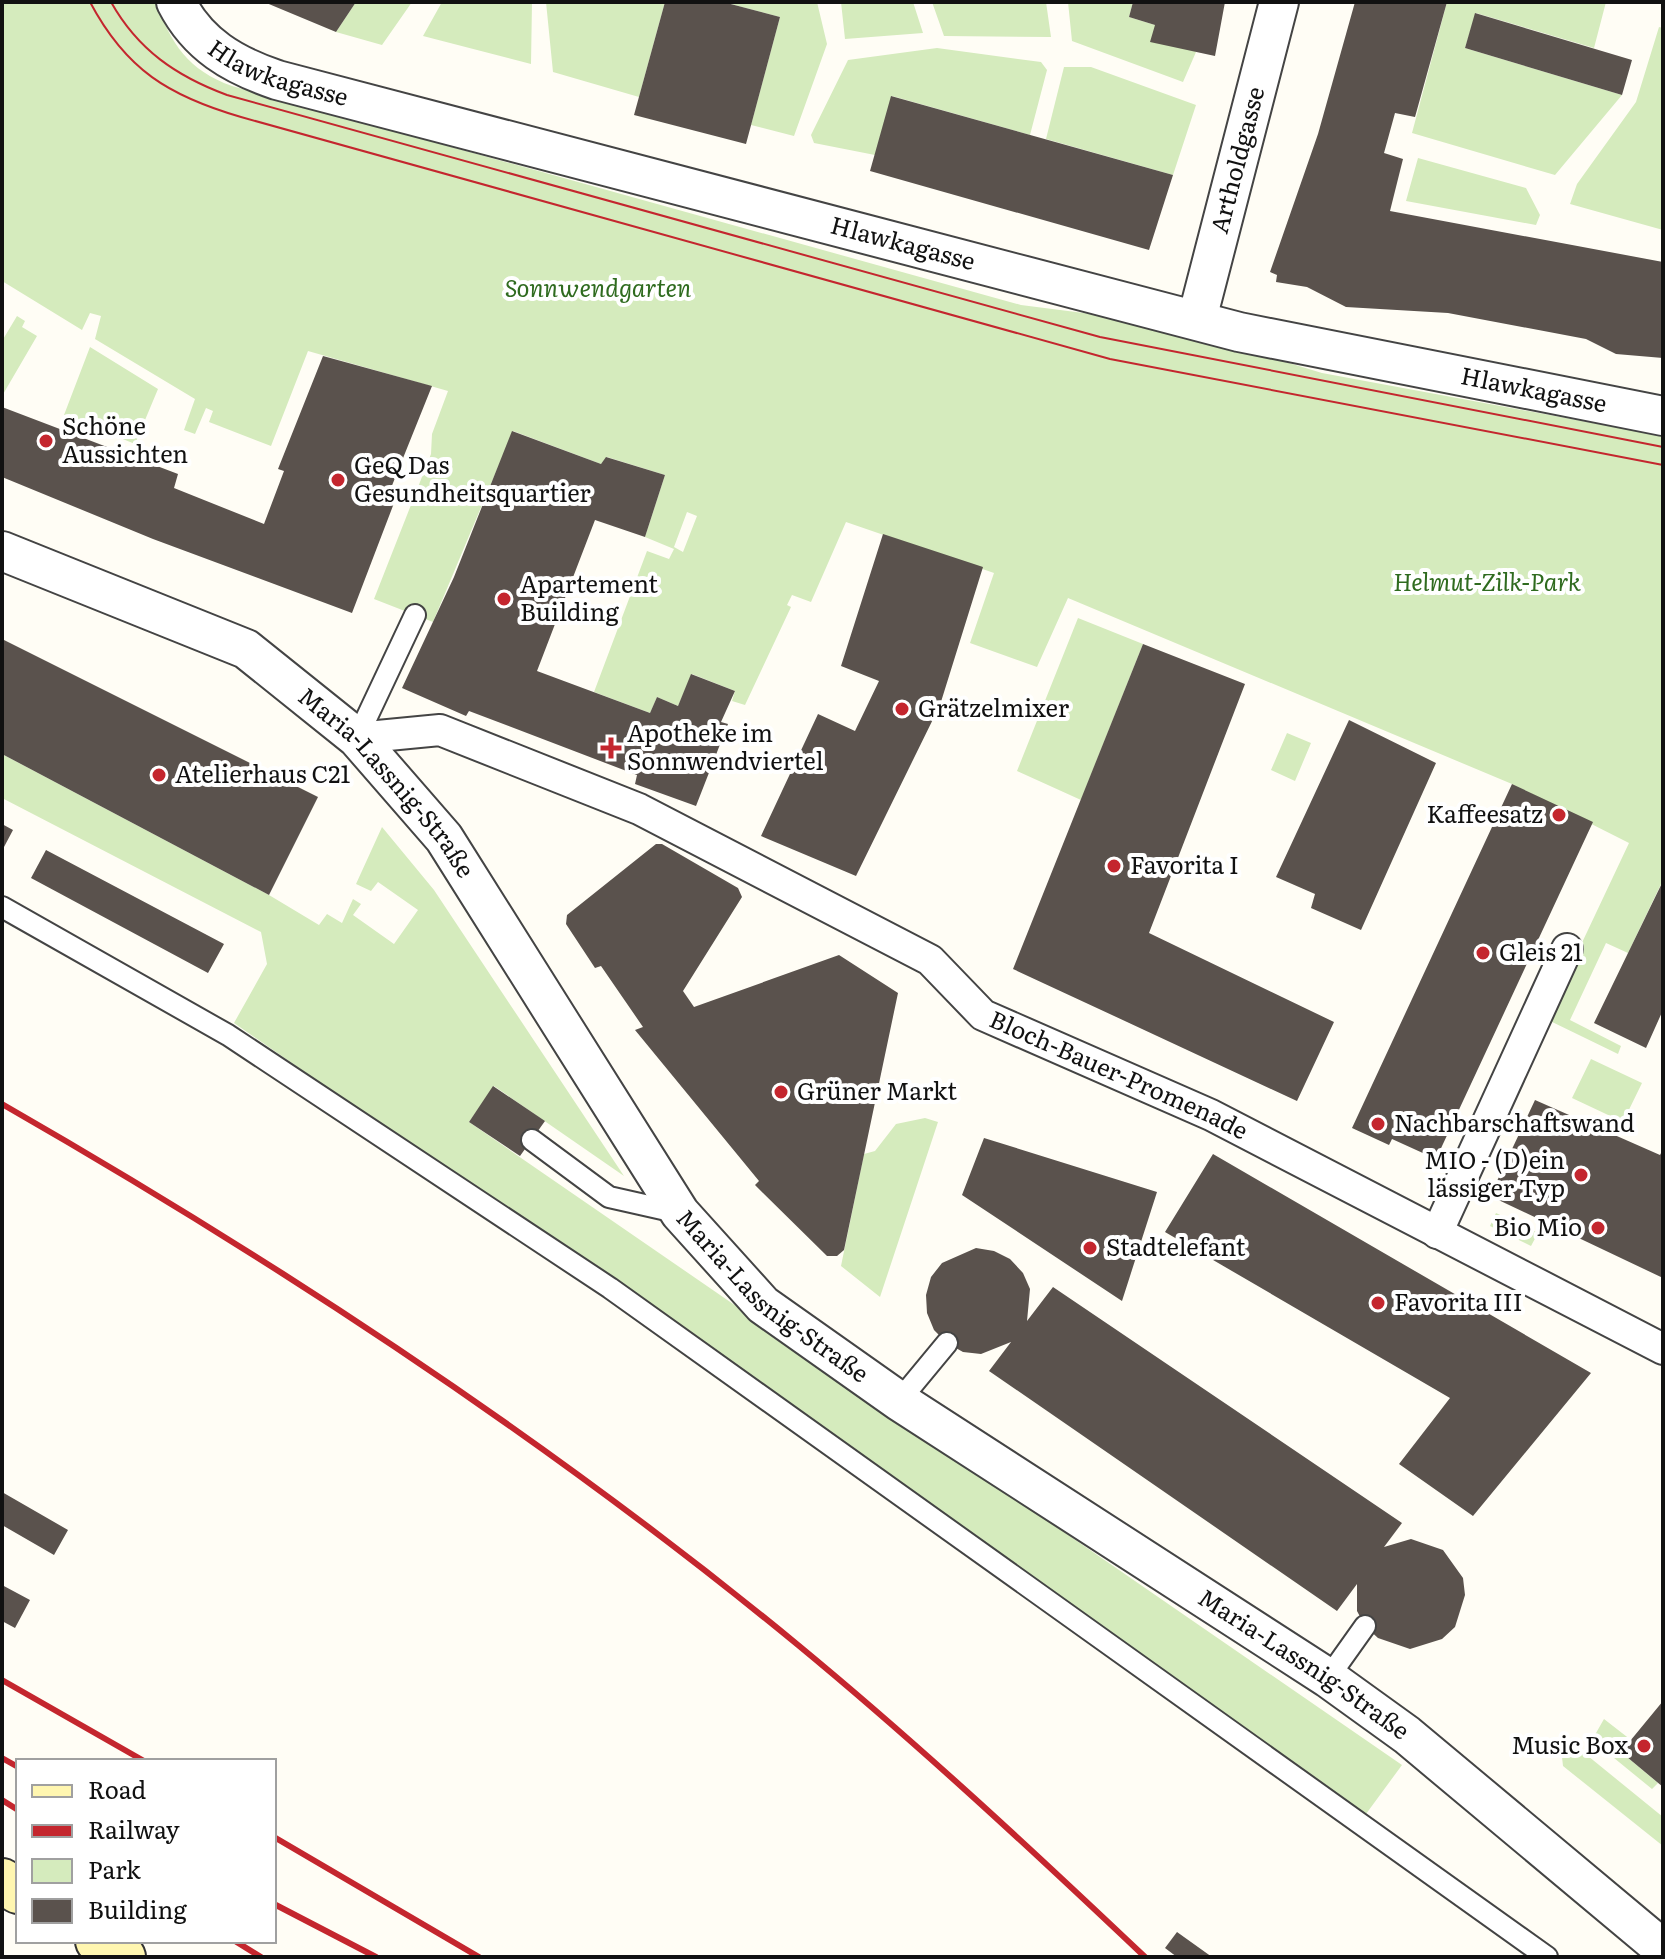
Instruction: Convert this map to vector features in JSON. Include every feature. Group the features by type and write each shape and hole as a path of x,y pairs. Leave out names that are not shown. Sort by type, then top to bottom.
{"main road":[{"path":"101,1943 123,1957"}],"street":[{"name":"Hlawkagasse","path":"176,2 188,24 220,55 277,80 1239,332 1663,416"},
{"name":"Artholdgasse","path":"1197,319 1279,2"},
{"name":"Maria-Lassnig-Straße","path":"2,551 246,649 357,738 444,838 680,1213 763,1305 899,1401 1328,1678 1407,1735 1663,1949"},
{"name":"Bloch-Bauer-Promenade","path":"357,738 440,730 639,809 930,960 983,1015 1211,1115 1663,1349"},
{"path":"1437,1233 1567,949"}],"lane":[{"path":"357,738 415,615"},
{"path":"2,907 228,1035 610,1288 1547,1957"},
{"path":"532,1140 609,1197 680,1213"},
{"path":"899,1401 947,1343"},
{"path":"1328,1678 1365,1626"}],"green space":[{"name":"Helmut-Zilk-Park","path":"2,2 156,2 168,31 183,54 204,72 232,86 1021,305 1107,316 1203,337 1322,373 1663,436 1663,880 1628,953 1606,943 1570,1020 1621,1046 1618,1054 1546,1019 1629,843 1512,784 1068,598 1037,667 970,643 994,573 846,522 811,602 792,595 787,605 791,607 745,705 732,701 735,691 692,674 678,706 657,697 650,713 594,692 647,551 669,559 674,549 645,537 665,475 607,457 601,464 513,431 433,622 374,599 431,454 432,434 448,391 308,351 271,446 209,422 213,411 206,408 195,434 184,430 195,399 95,339 101,316 90,313 82,330 2,281","holes":["687,512 697,516 683,552 674,547"]},
{"path":"356,2 412,2 382,45 336,32"},
{"path":"442,2 532,2 531,64 423,36"},
{"path":"546,2 665,2 639,97 553,72"},
{"path":"723,2 817,2 827,44 794,136 751,125 780,17"},
{"path":"841,2 913,2 923,33 845,39"},
{"path":"932,2 1046,2 1051,37 944,36"},
{"path":"1068,2 1133,2 1129,17 1155,25 1196,52 1183,82 1072,41"},
{"path":"1447,2 1606,2 1594,48 1476,13 1465,48 1622,95 1555,175 1412,133"},
{"path":"1659,27 1663,28 1663,230 1570,204 1577,184 1636,102"},
{"path":"937,48 1041,62 1047,70 1030,135 892,96 875,155 814,143 811,135 848,60"},
{"path":"1064,67 1091,67 1196,105 1173,175 1046,139"},
{"path":"1418,158 1526,188 1540,215 1536,225 1406,201"},
{"path":"17,316 25,321 22,327 37,336 2,396 2,341"},
{"path":"90,347 158,389 135,444 64,415"},
{"path":"1078,618 1143,644 1081,800 1017,771"},
{"path":"1287,733 1311,743 1295,781 1271,770"},
{"path":"2,754 269,895 319,925 327,914 342,923 353,899 361,904 353,915 394,944 418,910 378,882 371,891 356,884 382,827 434,890 624,1176 494,1086 469,1122 1402,1765 1366,1814 1019,1567 234,1023 267,964 261,932 2,798"},
{"path":"1591,1059 1642,1083 1623,1122 1572,1098"},
{"path":"925,1118 938,1122 880,1297 841,1266 864,1154 875,1151 896,1124"},
{"path":"1496,1213 1538,1233 1531,1246 1490,1226"},
{"path":"1604,1719 1631,1740 1621,1752 1658,1783 1652,1789 1592,1740"},
{"path":"1566,1742 1572,1743 1663,1817 1663,1846 1563,1766 1561,1748"}],"building":[{"path":"264,2 356,2 336,32"},
{"path":"665,2 723,2 780,17 746,144 634,115"},
{"path":"1133,2 1225,2 1215,56 1150,42 1155,25 1129,17"},
{"path":"1355,2 1447,2 1415,117 1395,113 1384,153 1403,159 1390,211 1663,262 1663,358 1616,354 1586,339 1448,313 1346,307 1307,287 1276,282 1277,275 1270,272 1318,134"},
{"path":"1475,13 1632,60 1622,95 1465,48"},
{"path":"891,96 1173,175 1149,250 870,171"},
{"name":"GeQ Das Gesundheitsquartier","path":"323,356 432,386 391,488 399,490 352,613 153,539 2,477 2,407 178,474 174,488 264,524 284,471 278,469"},
{"name":"Apartement Building","path":"512,431 601,464 606,457 665,475 645,537 595,520 537,671 650,713 657,697 678,706 691,674 735,691 721,722 728,724 696,806 635,784 637,775 469,711 466,716 402,688 454,577"},
{"name":"Grätzelmixer","path":"883,534 983,567 940,705 856,876 761,836 818,714 855,731 879,681 841,666"},
{"name":"Atelierhaus C21","path":"2,639 318,797 269,895 2,754"},
{"name":"Favorita I","path":"1143,644 1245,684 1149,933 1334,1022 1297,1101 1013,969"},
{"name":"Favorita I","path":"1349,720 1436,763 1361,930 1311,908 1315,894 1276,877"},
{"name":"Gleis 21","path":"1512,784 1593,822 1436,1159 1392,1139 1389,1145 1352,1128"},
{"path":"2,824 13,830 4,847 2,846"},
{"name":"Grüner Markt","path":"656,844 662,844 738,888 742,897 683,991 694,1007 839,955 898,993 844,1250 837,1256 827,1256 755,1185 759,1181 635,1030 643,1027 601,966 595,968 566,924 567,915"},
{"path":"46,850 224,944 208,973 31,878"},
{"path":"1663,881 1663,1010 1646,1048 1594,1023"},
{"path":"493,1086 545,1121 520,1156 469,1122"},
{"name":"MIO - (D)ein lässiger Typ","path":"1535,1100 1660,1155 1663,1149 1663,1278 1490,1196"},
{"name":"Stadtelefant","path":"984,1138 1157,1192 1122,1301 962,1195"},
{"name":"Favorita III","path":"1213,1154 1591,1373 1473,1516 1399,1464 1450,1398 1165,1232"},
{"path":"976,1248 994,1251 1010,1259 1023,1273 1030,1289 1027,1321 1053,1287 1402,1523 1384,1547 1411,1539 1443,1550 1463,1578 1465,1595 1455,1627 1442,1639 1410,1649 1378,1638 1365,1626 1357,1611 1357,1584 1337,1611 989,1371 1011,1342 981,1354 963,1352 947,1343 934,1330 927,1313 926,1295 931,1277 942,1263"},
{"path":"2,1492 68,1530 54,1555 2,1525"},
{"path":"2,1585 30,1600 15,1628 2,1621"},
{"name":"Music Box","path":"1663,1701 1663,1787 1621,1752"},
{"path":"1177,1932 1212,1957 1177,1957 1165,1948"}],"tram line":[{"path":"90,2 119,46 152,77 192,100 241,117 1110,359 1663,465"},
{"path":"111,2 146,48 175,70 227,95 1100,337 1663,447"}],"railway":[{"path":"2,1104 311,1291 608,1496 843,1682 974,1798 1145,1957"},
{"path":"2,1680 140,1759"},
{"path":"2,1758 16,1766"},
{"path":"2,1800 16,1809"},
{"path":"276,1838 479,1957"},
{"path":"276,1905 376,1957"},
{"path":"238,1943 261,1957"}],"place":[{"name":"Schöne Aussichten","path":"46,441"},
{"name":"GeQ Das Gesundheitsquartier","path":"338,480"},
{"name":"Apartement Building","path":"504,599"},
{"name":"Grätzelmixer","path":"902,709"},
{"name":"Apotheke im Sonnwendviertel","path":"611,748"},
{"name":"Atelierhaus C21","path":"159,775"},
{"name":"Kaffeesatz","path":"1559,815"},
{"name":"Favorita I","path":"1114,866"},
{"name":"Gleis 21","path":"1483,953"},
{"name":"Grüner Markt","path":"781,1092"},
{"name":"Nachbarschaftswand","path":"1378,1124"},
{"name":"MIO - (D)ein lässiger Typ","path":"1581,1175"},
{"name":"Bio Mio","path":"1598,1228"},
{"name":"Stadtelefant","path":"1090,1248"},
{"name":"Favorita III","path":"1378,1303"},
{"name":"Music Box","path":"1644,1746"}],"park label":[{"name":"Sonnwendgarten","path":"598,289"}]}
